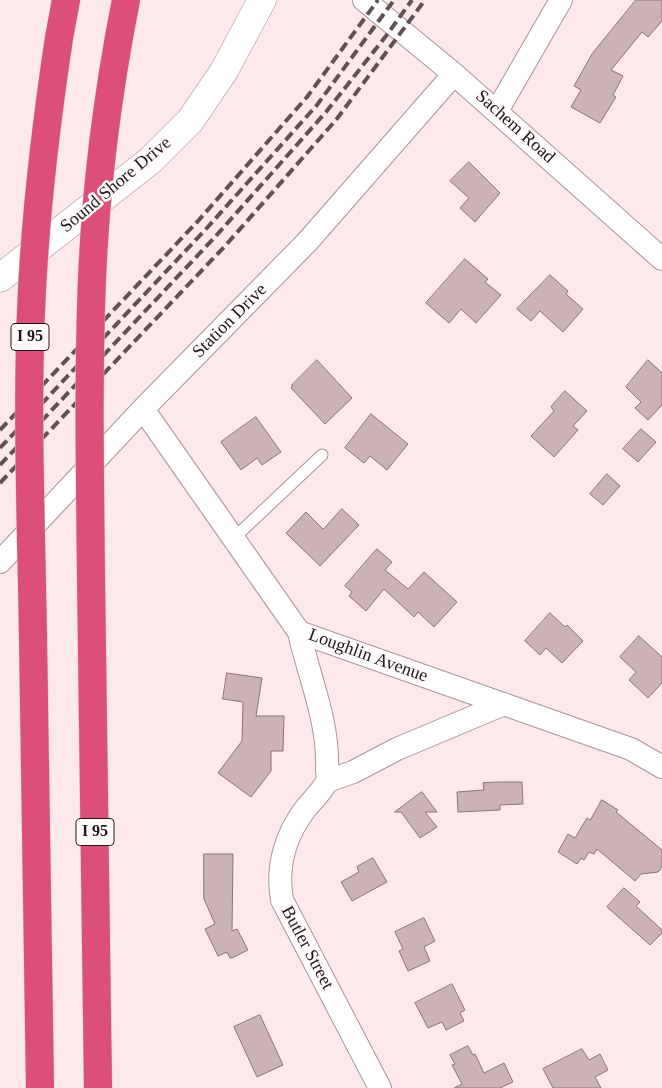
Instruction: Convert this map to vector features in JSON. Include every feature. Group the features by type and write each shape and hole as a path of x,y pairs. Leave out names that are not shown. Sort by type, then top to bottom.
{"highway":[{"name":"I 95","path":"40,1088 29,405 33,258 47,120 66,0"},
{"name":"I 95","path":"98,1088 89,424 92,276 105,131 115,57 126,0"}],"main road":[{"name":"Sound Shore Drive","path":"0,278 151,160 190,121 224,71 262,0"}],"street":[{"name":"Sachem Road","path":"364,0 497,111 662,258"},
{"path":"497,111 561,0"},
{"name":"Station Drive","path":"0,562 143,409 308,241 454,74"},
{"name":"Loughlin Avenue","path":"143,409 299,632 631,749 662,767"},
{"path":"299,632 322,717 328,755 327,781 353,772 397,749 504,704"},
{"name":"Butler Street","path":"327,781 290,832 280,869 279,884 282,900 380,1088"}],"lane":[{"path":"233,539 322,455"}],"building":[{"path":"636,0 662,0 662,21 648,37 642,32 611,70 623,76 613,95 616,97 600,123 571,107 581,90 574,86 592,54"},
{"path":"469,162 500,193 475,222 460,208 469,198 450,181"},
{"path":"465,259 488,279 485,282 501,295 476,323 461,309 449,323 426,303"},
{"path":"550,275 568,291 566,294 583,309 563,332 540,311 531,321 517,309"},
{"path":"317,360 352,398 325,424 291,388"},
{"path":"648,360 662,373 662,405 648,420 635,408 641,402 626,387"},
{"path":"565,391 587,411 573,426 578,430 554,457 531,436 554,411 551,407"},
{"path":"371,414 408,444 387,470 370,456 364,463 345,448"},
{"path":"256,417 281,452 262,465 257,458 241,470 221,442"},
{"path":"641,429 656,442 638,462 623,449"},
{"path":"607,474 620,486 603,505 590,494"},
{"path":"342,509 359,525 320,566 286,533 306,512 323,529"},
{"path":"377,549 392,562 385,570 408,589 424,572 457,602 434,627 418,612 414,617 384,589 366,611 349,596 352,592 345,586"},
{"path":"550,613 565,627 567,625 583,641 562,663 546,648 540,655 525,641"},
{"path":"639,636 662,657 662,683 648,698 629,680 636,672 620,657"},
{"path":"227,673 262,678 256,716 284,716 283,751 271,751 271,771 251,797 218,773 242,741 243,702 223,699"},
{"path":"522,782 523,804 500,805 500,810 458,812 457,792 484,790 483,783"},
{"path":"422,792 437,812 425,812 437,827 420,838 401,812 395,812"},
{"path":"602,800 618,810 616,812 662,850 662,867 658,872 641,874 635,881 597,849 594,854 589,852 584,860 581,858 577,864 558,852 568,834 575,838 587,818 590,820"},
{"path":"204,854 233,854 232,931 237,929 248,950 232,958 230,958 227,952 218,956 205,929 215,924 204,899"},
{"path":"373,858 387,882 352,901 341,882 359,872 357,867"},
{"path":"624,888 640,902 636,906 662,930 662,933 650,945 607,907"},
{"path":"424,918 435,941 424,947 430,961 408,971 399,951 403,949 395,932"},
{"path":"452,984 465,1010 460,1013 464,1021 446,1030 442,1022 428,1028 415,1003"},
{"path":"260,1015 283,1065 257,1077 234,1027"},
{"path":"468,1046 473,1055 475,1054 484,1073 504,1063 513,1082 500,1088 454,1088 462,1084 452,1065 455,1064 450,1055"},
{"path":"582,1049 589,1060 600,1054 608,1070 595,1077 601,1088 553,1088 543,1069"}],"railway":[{"path":"0,430 198,221 307,97 378,0"},
{"path":"0,448 206,229 317,105 394,0"},
{"path":"0,465 215,237 326,112 412,0"},
{"path":"0,483 225,246 336,120 425,0"}]}
